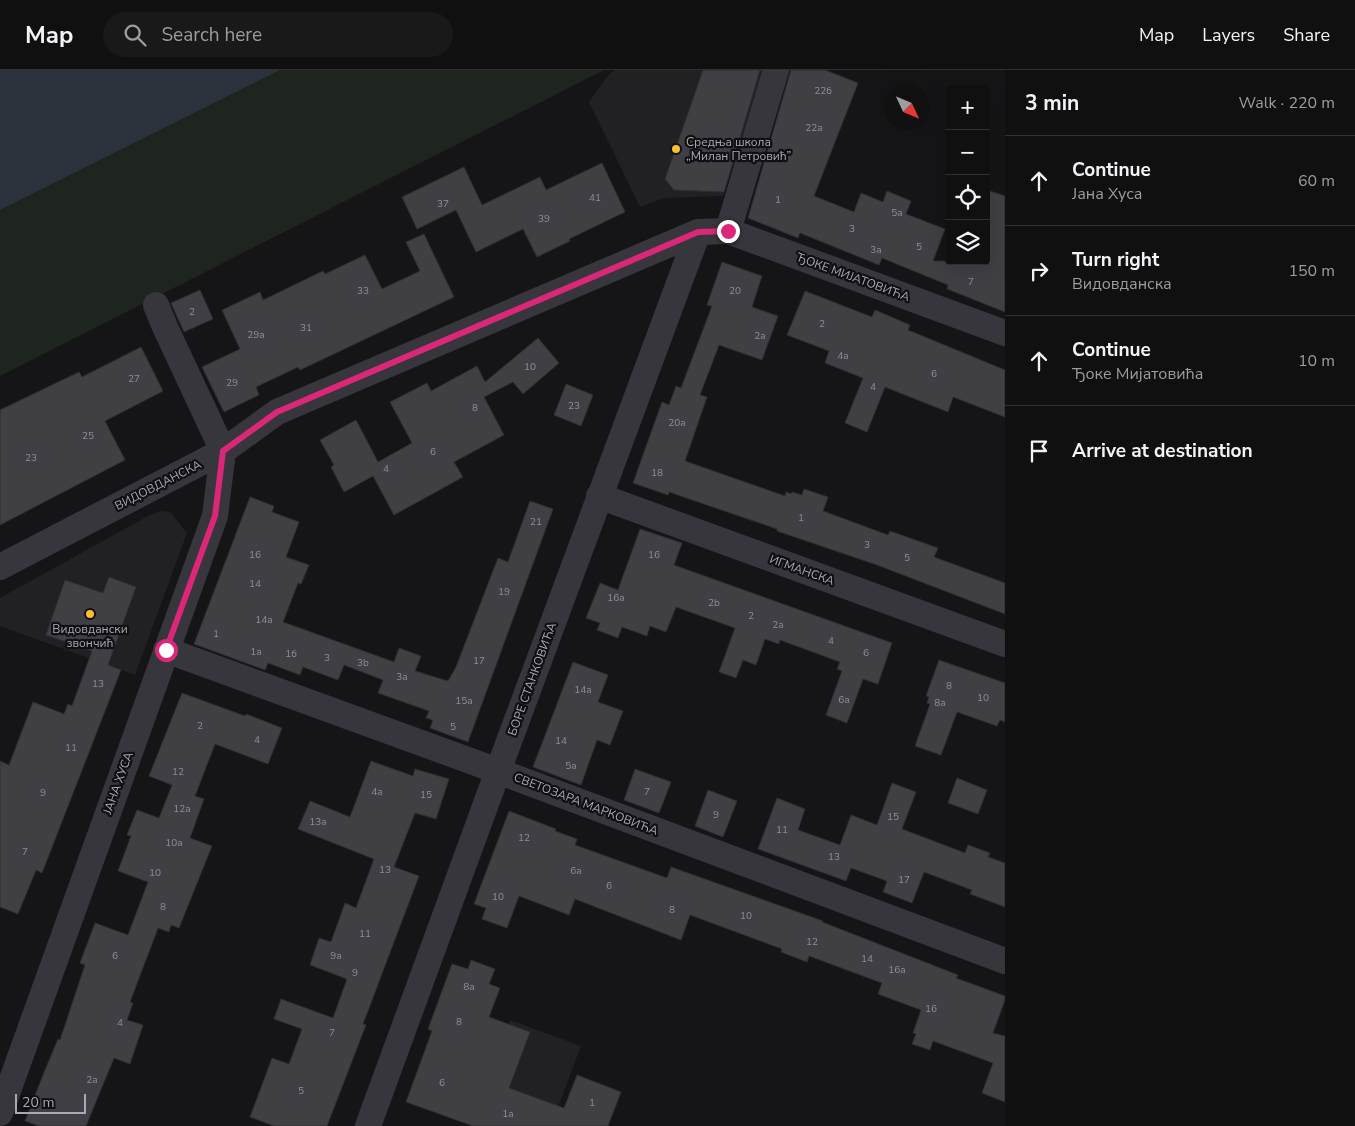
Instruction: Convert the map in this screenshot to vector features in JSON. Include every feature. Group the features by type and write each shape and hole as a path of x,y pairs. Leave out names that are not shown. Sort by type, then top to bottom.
{"street":[{"path":"728,231 776,70"},
{"name":"ЂОКЕ МИЈАТОВИЋА","path":"698,232 728,231 1005,333"},
{"name":"ВИДОВДАНСКА","path":"0,567 223,451 277,412 698,232"},
{"name":"БОРЕ СТАНКОВИЋА","path":"368,1126 698,232"},
{"path":"156,305 223,451"},
{"name":"ЈАНА ХУСА","path":"0,1112 215,516 223,451"},
{"name":"ИГМАНСКА","path":"599,496 1005,644"},
{"name":"СВЕТОЗАРА МАРКОВИЋА","path":"166,650 498,771 1005,961"}],"shaded area":[{"path":"0,70 280,70 0,210"},
{"path":"280,70 604,70 0,376 0,210"},
{"name":"Средња школа „Милан Петровић”","path":"616,70 767,70 723,196 664,198 640,207 589,102 610,73"},
{"path":"160,511 170,512 187,533 135,675 0,626 0,598"},
{"path":"510,1020 581,1046 551,1126 471,1126"}],"building":[{"path":"703,70 760,70 724,192 674,190 665,179"},
{"path":"791,70 825,70 858,83 814,196 854,212 861,193 883,202 887,191 911,201 906,214 945,229 933,261 945,261 945,265 990,265 990,191 1005,196 1005,312 947,289 948,285 882,258 879,265 800,233 798,238 748,218"},
{"path":"602,163 625,212 537,257 523,229 476,252 456,210 417,229 402,197 464,167 482,205 540,177 546,190"},
{"path":"424,234 454,297 300,370 298,367 256,387 259,395 224,412 202,367 240,349 222,310 260,292 263,300 323,271 325,274 365,255 382,289 420,271 406,242"},
{"path":"722,262 762,276 752,307 778,316 762,360 719,345 700,395 707,397 685,461 785,496 786,492 802,495 804,489 828,497 823,511 888,535 890,531 938,548 934,557 1005,583 1005,614 877,565 777,531 777,529 669,492 668,495 633,483 662,402 669,405 676,386 681,388 712,306 707,305"},
{"path":"200,290 213,319 184,332 171,303"},
{"path":"805,291 872,317 875,310 910,325 908,330 1005,370 1005,417 953,397 948,412 885,387 867,432 845,423 863,378 825,363 829,351 787,335"},
{"path":"538,338 559,363 523,394 513,382 484,397 504,435 454,462 463,477 394,515 373,476 344,492 331,467 334,465 320,440 356,420 378,462 412,443 390,402 427,383 431,391 477,366 485,382"},
{"path":"141,347 163,391 105,421 125,460 0,525 0,410 79,372 82,377"},
{"path":"566,384 593,395 581,426 554,415"},
{"path":"250,497 274,506 272,512 299,522 286,557 309,565 301,584 298,583 283,622 394,662 399,648 421,656 415,671 448,681 456,667 498,558 508,562 530,501 553,509 468,742 430,728 433,720 426,718 429,711 378,693 383,680 344,665 338,680 303,667 300,675 268,663 265,670 194,644"},
{"path":"640,529 682,543 674,565 892,643 878,684 863,679 847,723 826,715 842,671 837,669 840,662 780,640 779,644 765,639 756,665 743,660 736,678 719,672 735,628 676,607 666,632 650,626 647,636 622,627 618,638 597,630 600,623 586,618 600,583 618,590"},
{"path":"109,577 136,587 108,665 121,670 42,873 36,870 18,914 0,907 0,761 9,765 33,702 64,714 68,704 72,706 92,651 46,635 65,580 103,593"},
{"path":"939,660 1005,683 1005,722 1000,720 997,726 957,712 941,755 915,746 930,704 927,703 929,697 926,696"},
{"path":"573,662 608,675 598,702 623,711 610,745 597,740 581,785 533,767"},
{"path":"182,693 282,728 268,764 215,744 195,796 204,799 190,838 212,846 179,928 171,925 169,932 158,928 130,1002 133,1003 127,1020 143,1025 130,1064 114,1058 86,1126 39,1126 25,1121 58,1039 60,1040 85,965 80,963 95,923 128,935 148,882 118,871 131,836 127,835 137,810 159,818 172,785 149,776"},
{"path":"371,761 413,776 415,769 449,779 436,819 415,813 394,867 419,876 363,1024 366,1025 327,1126 274,1126 250,1117 272,1058 289,1064 302,1029 274,1019 281,999 333,1018 347,979 310,965 319,938 331,942 345,903 356,908 374,859 298,829 310,801 350,817"},
{"path":"635,769 671,782 659,813 624,800"},
{"path":"957,778 987,790 978,814 948,803"},
{"path":"892,783 916,792 902,829 965,853 968,845 990,853 988,857 1005,863 1005,907 970,894 972,890 924,872 912,903 883,892 887,881 851,868 846,881 758,849 777,798 805,809 798,830 840,845 851,815 877,825"},
{"path":"708,790 737,801 723,837 695,826"},
{"path":"509,811 577,839 575,845 667,878 671,867 823,921 958,975 956,978 1005,996 993,1033 1005,1036 1005,1102 982,1093 993,1063 933,1041 930,1050 912,1044 916,1034 913,1033 921,1010 878,994 882,983 809,956 807,962 781,952 782,949 690,915 681,940 575,899 569,915 519,896 507,928 482,919 486,908 474,904"},
{"path":"471,960 495,969 489,984 500,988 489,1017 530,1032 509,1088 564,1108 577,1075 621,1092 608,1126 473,1126 406,1102 432,1031 428,1029 452,964 468,969"}],"place":[{"name":"Средња школа „Милан Петровић”","path":"676,149"},
{"name":"Видовдански звончић","path":"90,614"}],"route":[{"path":"166,650 215,516 223,451 277,412 698,232 728,231"}]}
